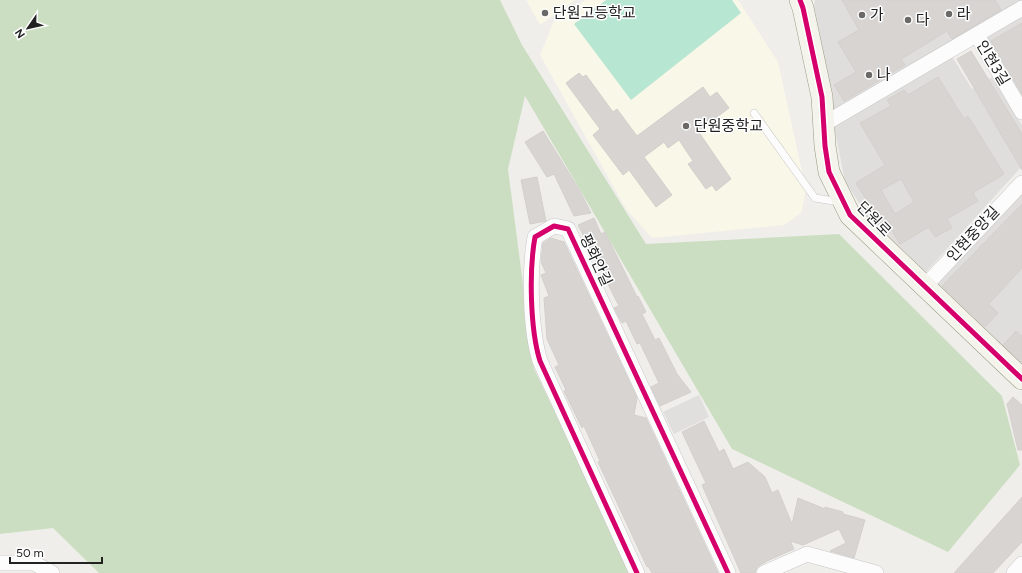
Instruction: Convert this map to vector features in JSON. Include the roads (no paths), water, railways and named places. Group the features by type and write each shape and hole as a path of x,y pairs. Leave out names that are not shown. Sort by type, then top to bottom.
{"street":[{"name":"단원로","path":"800,0 804,8 822,97 825,146 829,172 850,215 1022,379"},
{"path":"824,124 1022,8"},
{"name":"인현3길","path":"977,35 1022,112"},
{"name":"인현중앙길","path":"924,286 1022,183"},
{"name":"평화안길","path":"637,573 540,361 534,341 532,256 535,237 554,226 568,229 728,573"},
{"path":"764,573 807,554 876,573"},
{"path":"0,563 34,563 52,573"},
{"path":"1014,573 1022,564"}],"lane":[{"path":"754,113 814,198 843,202"}],"place":[{"name":"단원고등학교","path":"545,13"},
{"name":"라","path":"949,14"},
{"name":"가","path":"862,15"},
{"name":"다","path":"908,20"},
{"name":"나","path":"869,75"},
{"name":"단원중학교","path":"686,126"}]}
